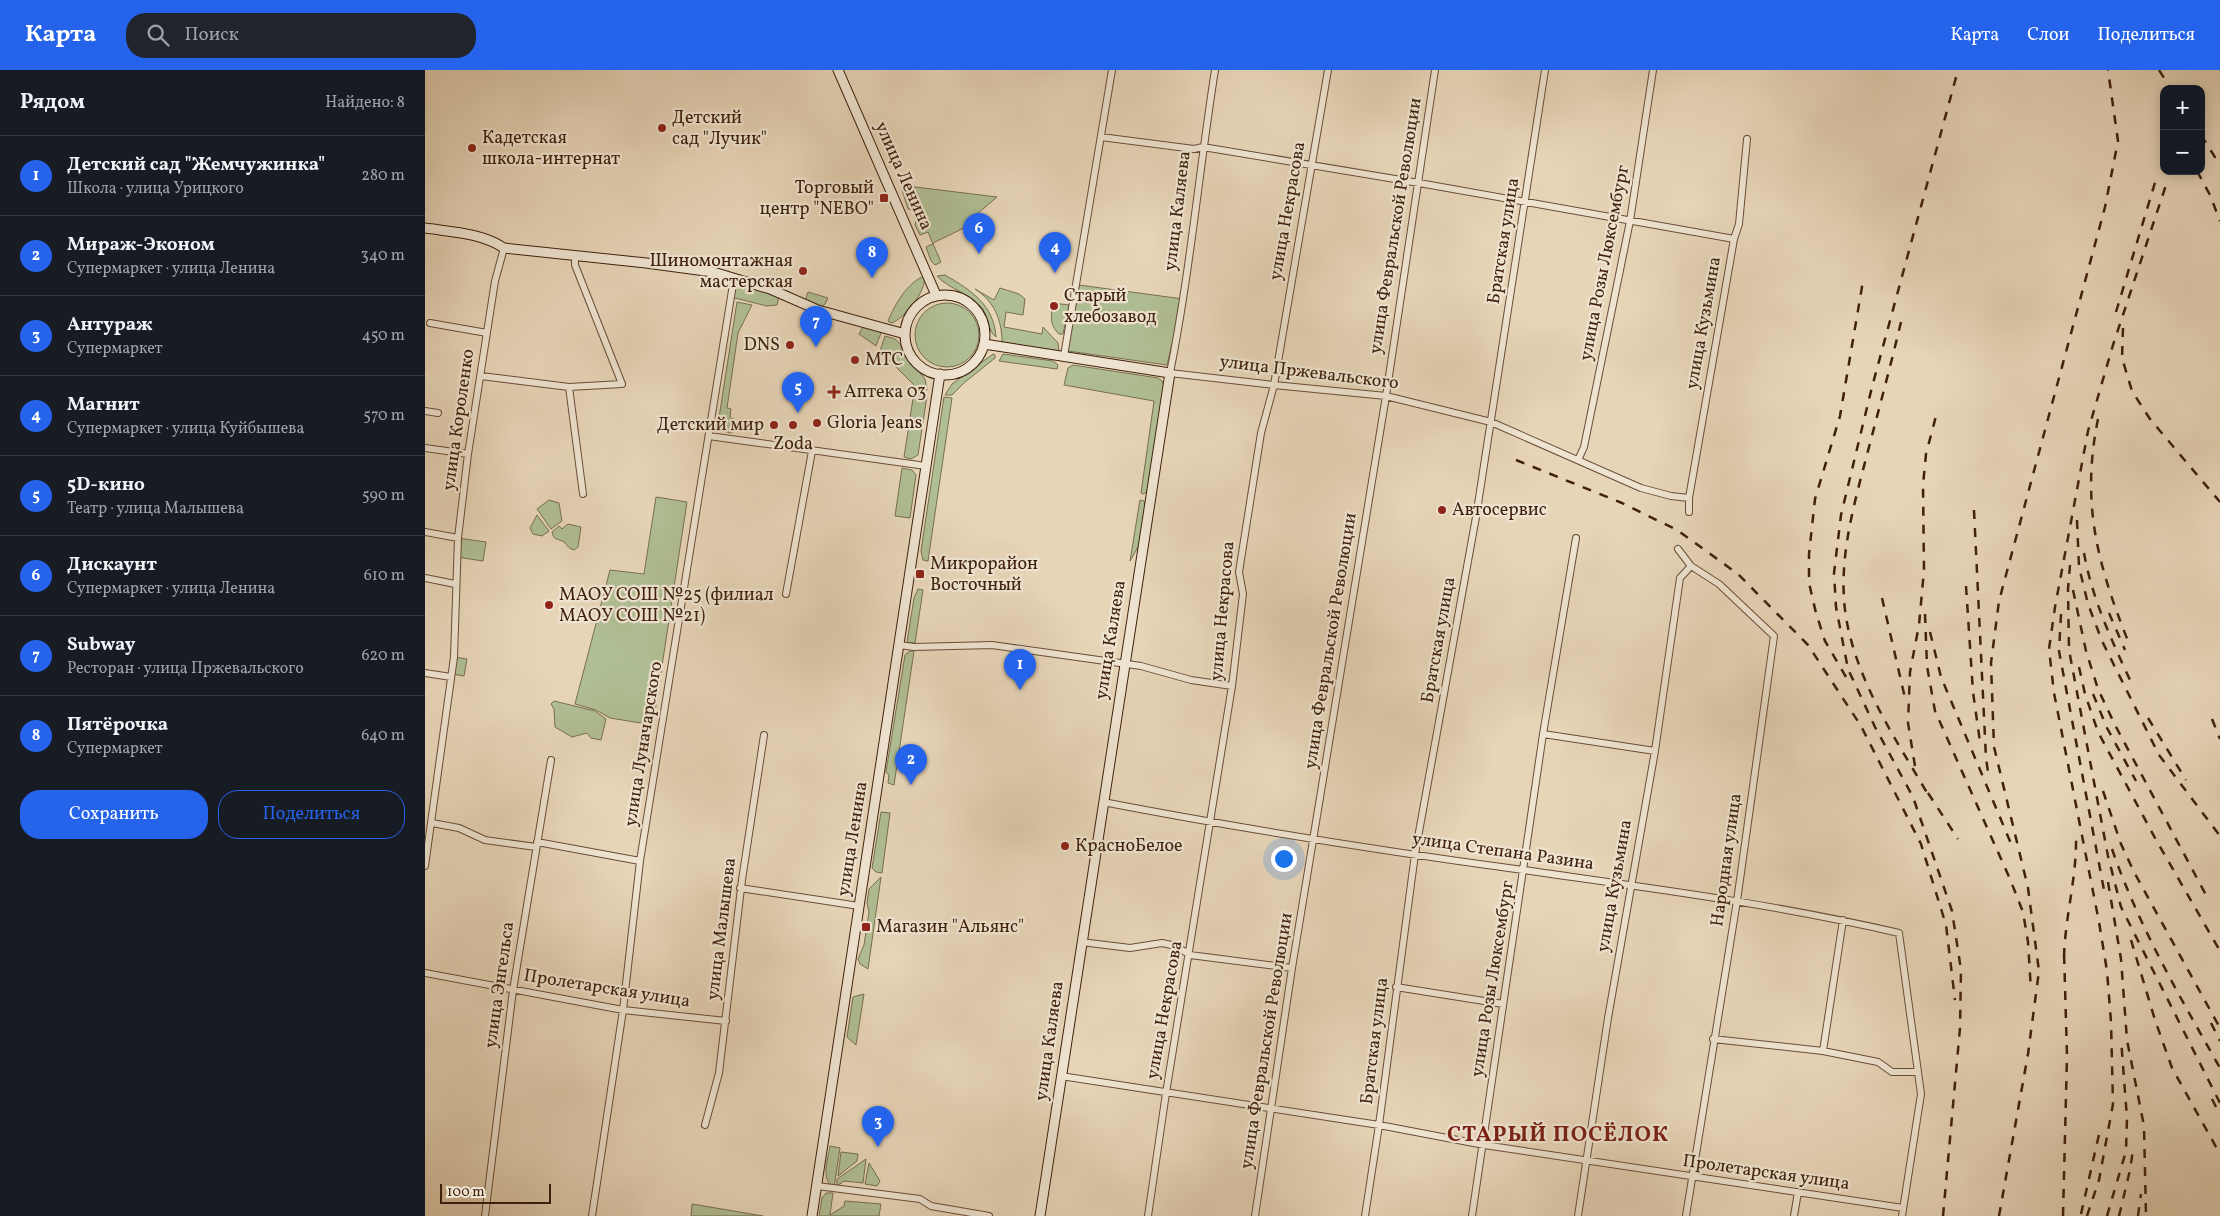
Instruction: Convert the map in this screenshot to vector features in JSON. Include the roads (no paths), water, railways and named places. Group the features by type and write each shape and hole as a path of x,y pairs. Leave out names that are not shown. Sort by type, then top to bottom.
{"street":[{"name":"улица Ленина","path":"838,70 936,295"},
{"path":"1064,356 1112,70"},
{"name":"улица Каляева","path":"1040,1216 1124,663 1188,265 1215,70"},
{"name":"улица Некрасова","path":"1148,1216 1232,686 1243,594 1239,572 1261,433 1274,385 1328,70"},
{"name":"улица Февральской Революции","path":"1255,1216 1292,968 1386,396 1435,70"},
{"name":"Братская улица","path":"1365,1216 1415,854 1471,545 1545,70"},
{"name":"улица Розы Люксембург","path":"1578,460 1584,446 1630,221 1653,70"},
{"path":"1101,137 1194,149 1203,147 1734,239"},
{"name":"улица Кузьмина","path":"1689,512 1689,498 1734,239 1739,224 1747,138"},
{"path":"425,228 494,241 504,248 713,272 770,289 818,310 905,334"},
{"name":"улица Короленко","path":"425,866 428,831 432,823 454,657 458,538 468,454 495,281 504,248"},
{"path":"481,376 569,387 622,384 575,265 575,256"},
{"name":"улица Луначарского","path":"592,1216 623,1010 641,861 734,278"},
{"path":"936,295 956,296 973,305 983,322 984,344 977,359 967,368 955,374 940,374 923,368 914,360 907,348 905,334 907,321 914,309 924,300 936,295"},
{"path":"430,323 487,333"},
{"name":"улица Пржевальского","path":"984,344 1170,373 1386,396 1491,422 1641,488 1671,496 1689,498"},
{"name":"улица Ленина","path":"812,1216 940,374"},
{"path":"569,387 583,494"},
{"path":"425,411 438,412"},
{"path":"709,436 812,451 927,462"},
{"path":"425,448 468,454"},
{"path":"786,594 812,451"},
{"path":"425,532 458,538"},
{"name":"улица Розы Люксембург","path":"1472,1216 1484,1145 1543,734 1575,538"},
{"name":"Народная улица","path":"1678,549 1691,566 1719,584 1773,636 1737,901 1713,1039 1686,1216"},
{"name":"улица Кузьмина","path":"1578,1216 1630,884 1655,751 1680,578 1691,566"},
{"path":"425,578 455,584"},
{"path":"899,645 914,647 992,645 1124,663 1191,680 1232,686"},
{"path":"425,673 451,677"},
{"path":"1543,734 1655,751"},
{"name":"улица Малышева","path":"705,1125 719,1073 741,888 764,735"},
{"name":"улица Энгельса","path":"485,1216 513,990 551,760"},
{"name":"улица Степана Разина","path":"1103,802 1314,840 1630,884 1737,901 1843,920 1899,933 1917,1072"},
{"path":"432,823 459,828 485,840 536,845 641,861"},
{"path":"741,888 859,906"},
{"path":"1823,1051 1843,920"},
{"path":"1081,942 1130,948 1162,943 1176,946 1190,955 1292,968"},
{"name":"Пролетарская улица","path":"425,973 623,1010 726,1021"},
{"path":"1397,987 1503,1004"},
{"path":"1713,1039 1823,1051 1878,1062 1891,1072 1917,1072 1921,1094 1902,1216"},
{"name":"Пролетарская улица","path":"1061,1076 1379,1125 1484,1145 1903,1208"},
{"path":"817,1186 920,1199 931,1206 989,1216"},
{"path":"1794,1216 1797,1192"}],"railway":[{"path":"1943,1216 1960,1028 1961,970 1952,911 1913,797 1875,727 1848,669 1836,607 1834,573 1841,515 1872,387 1958,70"},
{"path":"1999,1216 2028,1054 2039,971 2028,888 1994,747 1991,663 1999,601 2105,207 2118,141 2108,70"},
{"path":"2159,70 2168,85"},
{"path":"2205,141 2220,165"},
{"path":"2199,175 2210,195 2220,221"},
{"path":"2116,312 2157,176"},
{"path":"2087,1216 2099,1180 2113,1104 2111,1022 2107,971 2099,922 2054,693 2049,649 2088,431 2113,345 2168,179"},
{"path":"1846,677 1825,641 1816,613 1809,583 1809,554 1815,499 1840,416 1863,281"},
{"path":"1901,322 1851,517 1844,564 1845,612 1857,658 1874,699 1884,720 1930,798"},
{"path":"2123,328 2122,358 2132,391 2150,419 2220,502"},
{"path":"1915,766 1908,723 1910,672 1919,625 1924,570 1923,485 1926,454 1936,416"},
{"path":"2098,419 2091,478 2095,532 2100,559 2128,641"},
{"path":"1516,460 1622,503 1677,530 1738,574 1808,645 1861,726 1921,844 1946,925 1955,1000"},
{"path":"1974,510 1986,758 1989,779"},
{"path":"2077,520 2079,567 2088,604 2102,641 2159,755 2220,836"},
{"path":"2084,553 2097,602 2130,680"},
{"path":"2070,565 2068,589 2069,650 2108,856 2121,907 2220,1103"},
{"path":"1966,586 1973,692 1980,742"},
{"path":"2073,590 2086,651 2098,689 2115,725 2206,895"},
{"path":"1882,598 1905,698"},
{"path":"2109,613 2125,650"},
{"path":"1925,614 1927,666 1935,711 2023,912 2028,942 2031,990"},
{"path":"2061,614 2059,651 2104,890"},
{"path":"1930,632 1941,677 2012,846"},
{"path":"2079,667 2085,694 2098,732 2155,838 2220,951"},
{"path":"2093,694 2107,728 2136,781"},
{"path":"2148,718 2186,780"},
{"path":"2212,719 2220,739"},
{"path":"2103,791 2121,844 2134,872 2220,1028"},
{"path":"1928,793 1958,839"},
{"path":"2064,957 2066,927 2075,867 2076,836"},
{"path":"2112,849 2147,934 2220,1068"},
{"path":"2108,882 2121,959 2127,1040 2144,1126 2146,1216"},
{"path":"2131,940 2155,1020 2172,1068 2220,1154"},
{"path":"2063,1216 2067,1056 2064,952"},
{"path":"2211,1023 2220,1041"},
{"path":"2107,1216 2126,1151 2127,1118 2121,1039"},
{"path":"2212,1099 2220,1115"},
{"path":"2081,1214 2100,1130"},
{"path":"2119,1216 2133,1150"},
{"path":"2138,1216 2141,1194"}],"place":[{"name":"Детский сад \"Лучик\"","path":"662,128"},
{"name":"Кадетская школа-интернат","path":"472,148"},
{"name":"Торговый центр \"NEBO\"","path":"884,198"},
{"name":"Дискаунт","path":"979,254"},
{"name":"Шиномонтажная мастерская","path":"803,271"},
{"name":"Магнит","path":"1055,273"},
{"name":"Пятёрочка","path":"872,278"},
{"name":"Старый хлебозавод","path":"1054,306"},
{"name":"DNS","path":"790,345"},
{"name":"Subway","path":"816,347"},
{"name":"МТС","path":"855,360"},
{"name":"Аптека 03","path":"834,392"},
{"name":"5D-кино","path":"798,413"},
{"name":"Gloria Jeans","path":"817,423"},
{"name":"Детский мир","path":"774,425"},
{"name":"Zoda","path":"793,425"},
{"name":"Автосервис","path":"1442,510"},
{"name":"Микрорайон Восточный","path":"920,574"},
{"name":"МАОУ СОШ №25 (филиал МАОУ СОШ №21)","path":"549,605"},
{"name":"Детский сад \"Жемчужинка\"","path":"1020,690"},
{"name":"Мираж-Эконом","path":"911,785"},
{"name":"КрасноБелое","path":"1065,846"},
{"name":"Магазин \"Альянс\"","path":"866,927"},
{"name":"Антураж","path":"878,1147"}],"district":[{"name":"СТАРЫЙ ПОСЁЛОК","path":"1558,1135"}]}
